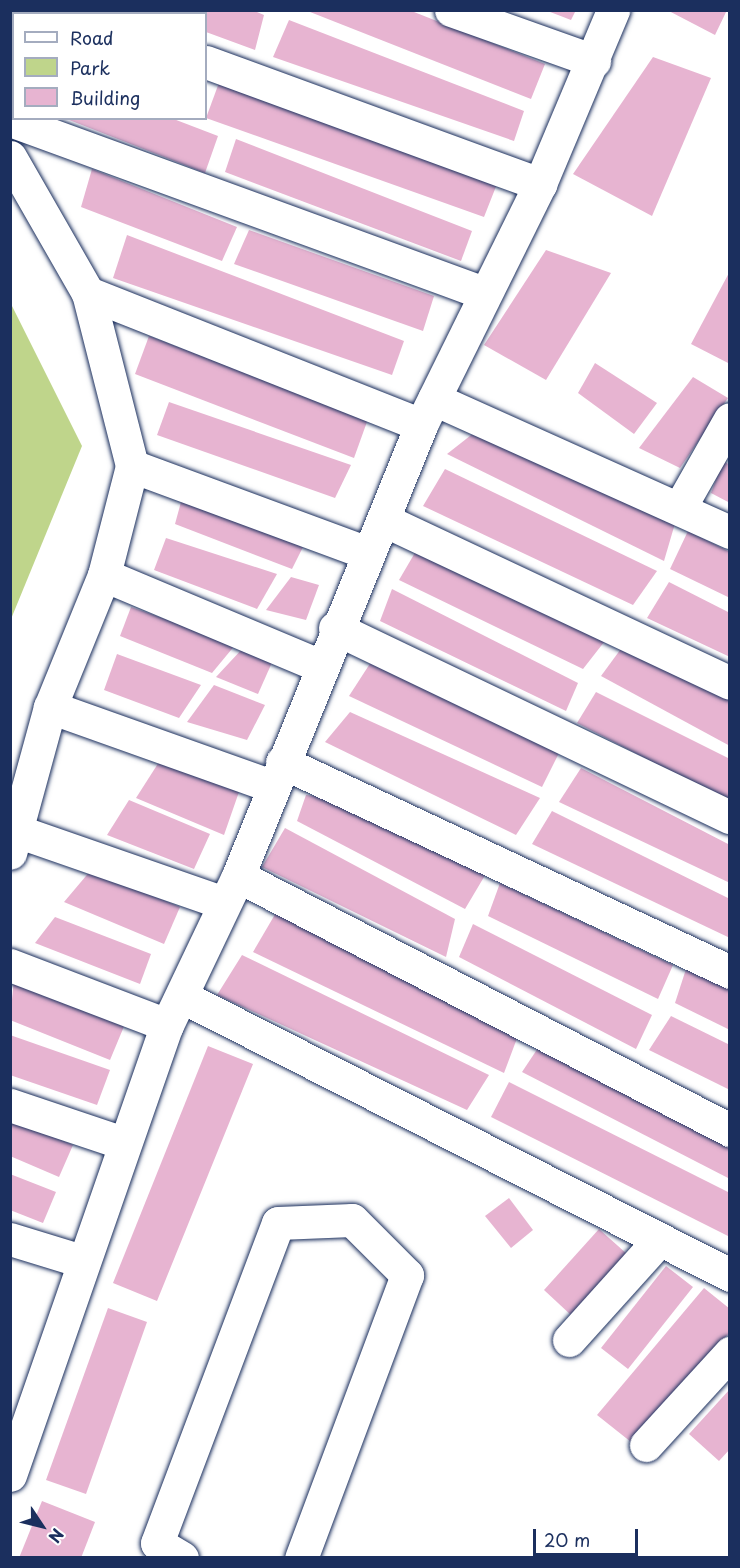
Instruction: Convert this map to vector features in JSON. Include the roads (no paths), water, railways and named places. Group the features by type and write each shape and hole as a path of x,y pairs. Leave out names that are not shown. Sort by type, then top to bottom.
{"street":[{"path":"451,10 594,61"},
{"path":"13,1458 123,1143 167,1025 183,997 231,890 335,628 367,553 386,521 427,412 540,184 594,61 613,10"},
{"path":"207,62 540,184"},
{"path":"10,120 484,293"},
{"path":"10,157 88,293 132,466 104,575 50,706 14,842 231,890 729,1130"},
{"path":"88,293 427,412 680,507 729,532"},
{"path":"680,507 729,419"},
{"path":"132,466 367,553"},
{"path":"386,521 729,683"},
{"path":"104,575 321,666"},
{"path":"335,628 729,817"},
{"path":"50,706 277,774 729,972"},
{"path":"10,965 167,1025"},
{"path":"183,997 729,1275"},
{"path":"10,1105 123,1143"},
{"path":"182,1557 157,1543 278,1223 352,1220 407,1275 301,1557"},
{"path":"10,1239 82,1261"},
{"path":"569,1340 659,1240"},
{"path":"646,1445 729,1353"}]}
